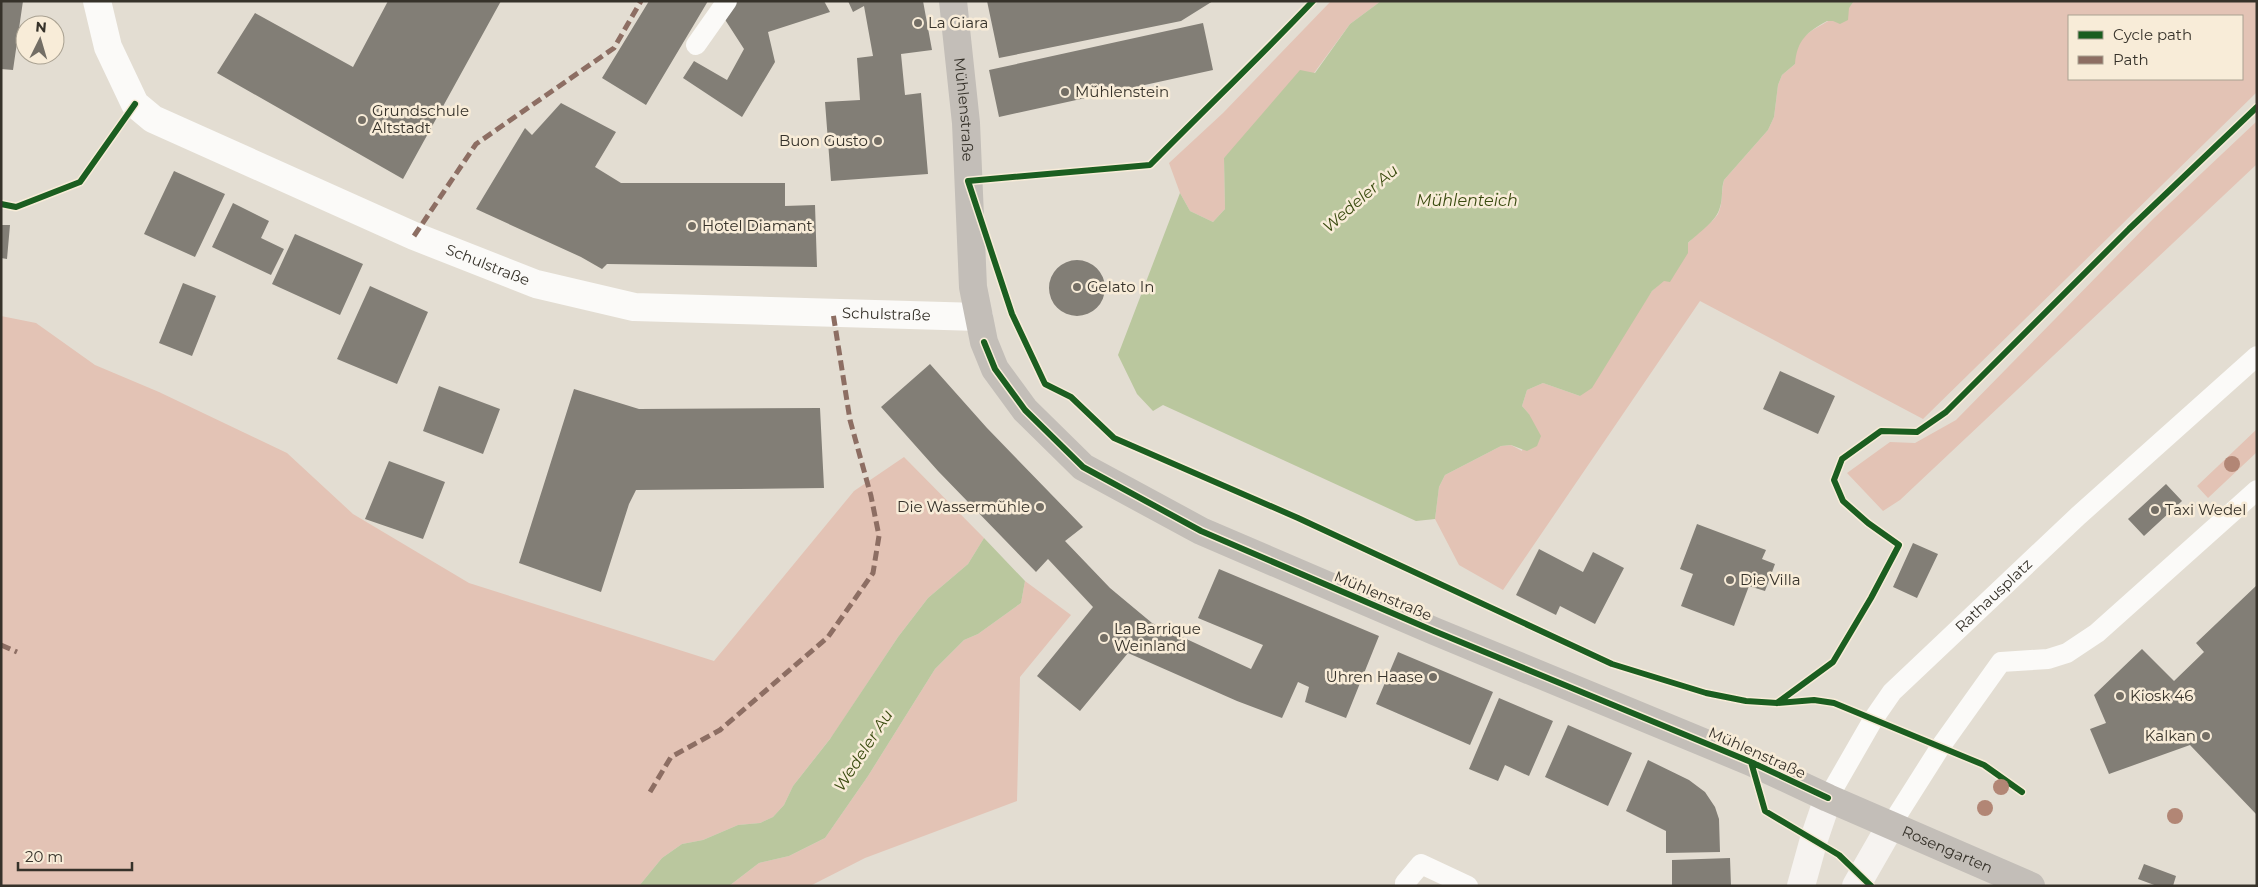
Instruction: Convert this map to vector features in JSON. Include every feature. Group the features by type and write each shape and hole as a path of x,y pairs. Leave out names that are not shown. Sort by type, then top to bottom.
{"main road":[{"name":"Mühlenstraße","path":"953,1 966,123 973,287 984,342 995,369 1026,410 1083,467 1200,531 1434,631 1751,762 1890,825"},
{"name":"Rosengarten","path":"1890,825 2031,886"}],"street":[{"name":"Schulstraße","path":"97,1 108,47 119,71 135,104 153,119 414,236 536,284 634,307 979,317"},
{"name":"Rathausplatz","path":"1801,886 1828,798"},
{"path":"1856,886 1890,825"}],"lane":[{"path":"696,45 727,1"},
{"name":"Rathausplatz","path":"1828,798 1874,718 1892,692 1961,624 2078,516 2257,356"},
{"path":"1890,825 1941,746 2001,662 2048,659 2067,653 2097,633 2257,490"},
{"path":"1405,886 1405,883 1421,864 1468,886"}],"shaded area":[{"path":"1331,1 1381,1 1350,24 1314,73 1224,158 1225,209 1213,222 1190,211 1180,193 1169,163 1223,113"},
{"path":"1854,1 2257,1 2257,92 1923,419 1700,301 1503,590 1459,565 1435,519 1439,487 1445,475 1501,446 1511,445 1522,451 1529,414 1522,406 1527,390 1543,383 1580,396 1652,291 1663,280 1685,247 1718,214 1721,206 1724,180 1768,130 1774,117 1778,85 1782,75 1795,64 1796,48 1800,41 1814,29 1840,14"},
{"path":"2257,121 2257,164 1900,500 1883,511 1847,473 1890,442 1915,443 1956,420 2153,219"},
{"path":"1,316 36,323 95,365 159,392 287,453 353,514 469,583 714,661 854,491 904,457 984,538 968,564 928,598 898,637 833,735 793,786 784,805 773,817 760,823 738,825 703,840 682,844 662,858 639,886 1,886"},
{"path":"2257,429 2257,452 2208,498 2197,486"},
{"path":"1025,581 1071,615 1020,677 1017,801 865,858 810,886 729,886 759,863 789,856 825,838 868,776 935,669 964,640 978,634 1021,603"}],"water":[{"name":"Mühlenteich","path":"1381,1 1854,1 1849,8 1848,20 1840,24 1827,21 1804,38 1798,49 1795,64 1782,75 1778,85 1774,117 1768,130 1724,180 1721,204 1715,217 1707,227 1688,243 1688,253 1670,282 1664,281 1652,291 1592,388 1580,396 1543,383 1527,390 1522,406 1529,414 1541,436 1537,446 1527,451 1511,445 1501,446 1445,475 1439,487 1435,519 1416,521 1163,405 1153,411 1137,394 1118,355 1180,193 1190,211 1213,222 1225,209 1224,158 1300,70 1315,73 1350,24"},
{"name":"Wedeler Au","path":"984,538 1025,581 1021,603 978,634 964,640 935,669 868,776 825,838 789,856 759,863 729,886 639,886 662,858 682,844 703,840 738,825 760,823 773,817 784,805 793,786 830,739 898,637 928,598 968,564"}],"building":[{"path":"1,1 23,1 21,15 15,15 13,70 1,69"},
{"path":"388,1 501,1 403,179 217,73 255,13 353,67"},
{"path":"649,1 708,1 646,105 602,78"},
{"path":"737,1 824,1 830,12 768,32 775,62 742,117 683,78 694,61 727,80 744,49 724,18"},
{"path":"848,1 923,1 932,50 901,54 905,95 921,93 928,174 831,181 825,102 860,100 857,58 873,56 864,6 853,12"},
{"path":"987,1 1213,1 1181,21 999,58"},
{"path":"1203,23 1213,70 999,117 989,70"},
{"path":"561,103 616,132 595,167 621,183 785,183 785,206 815,205 817,267 607,264 602,269 581,257 476,209 525,128 532,135"},
{"path":"174,171 225,194 195,257 144,234"},
{"path":"233,203 269,221 261,238 284,249 271,275 212,247"},
{"path":"1,225 10,225 7,259 1,258"},
{"path":"295,234 363,264 340,315 272,284"},
{"path":"1071,260 1083,260 1093,264 1101,272 1105,288 1101,304 1093,312 1083,316 1071,316 1061,312 1053,304 1049,294 1049,282 1053,272 1061,264"},
{"path":"183,283 216,296 192,356 159,343"},
{"path":"370,286 428,312 397,384 337,359"},
{"path":"930,364 987,428 1083,527 1065,541 1110,588 1152,623 1251,669 1263,645 1198,618 1219,569 1379,636 1346,718 1305,702 1309,687 1298,682 1282,718 1237,701 1128,653 1080,711 1037,676 1093,607 1048,559 1036,572 938,471 881,407"},
{"path":"1780,371 1835,396 1818,434 1763,409"},
{"path":"439,386 500,409 483,454 423,431"},
{"path":"574,389 639,409 820,408 824,488 636,490 629,504 601,592 519,563"},
{"path":"389,461 445,482 423,539 365,519"},
{"name":"Taxi Wedel","path":"2166,484 2182,501 2144,536 2128,519"},
{"name":"Die Villa","path":"1697,524 1766,550 1762,559 1775,564 1765,591 1749,586 1734,626 1681,606 1693,574 1680,569"},
{"path":"1913,543 1938,554 1917,598 1893,587"},
{"path":"1539,549 1583,572 1593,552 1624,568 1595,624 1560,606 1556,615 1516,595"},
{"path":"2257,585 2257,815 2190,745 2109,774 2090,729 2106,723 2094,695 2142,649 2174,681 2204,652 2196,643"},
{"path":"1398,652 1493,692 1470,745 1376,704"},
{"path":"1499,698 1553,721 1529,776 1505,765 1498,781 1469,769"},
{"path":"1568,725 1632,753 1608,806 1545,777"},
{"path":"1648,760 1689,780 1705,792 1715,807 1719,819 1720,852 1666,853 1666,831 1626,811"},
{"path":"1730,858 1731,886 1672,886 1672,860"},
{"path":"2144,864 2176,876 2173,886 2157,886 2138,879"}],"marked path":[{"path":"414,236 476,144 614,48 641,1"},
{"path":"650,792 671,757 720,730 828,637 873,573 879,536 871,496 850,420 833,313"},
{"path":"1,645 17,652"}],"cycle path":[{"path":"1313,1 1150,165 968,181 1012,314 1045,384 1071,397 1114,438 1298,518 1612,664 1706,693 1746,701 1777,703 1814,700 1834,703 1984,765 2022,792"},
{"path":"1,204 16,207 80,182 135,104"},
{"path":"1777,703 1833,662 1871,598 1899,545 1868,523 1843,501 1834,480 1842,459 1881,431 1917,432 1946,412 2129,229 2257,107"},
{"path":"984,342 995,369 1025,410 1083,467 1201,531 1434,631 1751,762 1828,798"},
{"path":"1751,762 1765,811 1839,855 1871,886"}],"place":[{"name":"La Giara","path":"918,23"},
{"name":"Mühlenstein","path":"1065,92"},
{"name":"Grundschule Altstadt","path":"362,120"},
{"name":"Buon Gusto","path":"878,141"},
{"name":"Hotel Diamant","path":"692,226"},
{"name":"Gelato In","path":"1077,287"},
{"name":"Die Wassermühle","path":"1040,507"},
{"name":"Taxi Wedel","path":"2155,510"},
{"name":"Die Villa","path":"1730,580"},
{"name":"La Barrique Weinland","path":"1104,638"},
{"name":"Uhren Haase","path":"1433,677"},
{"name":"Kiosk 46","path":"2120,696"},
{"name":"Kalkan","path":"2206,736"}]}
